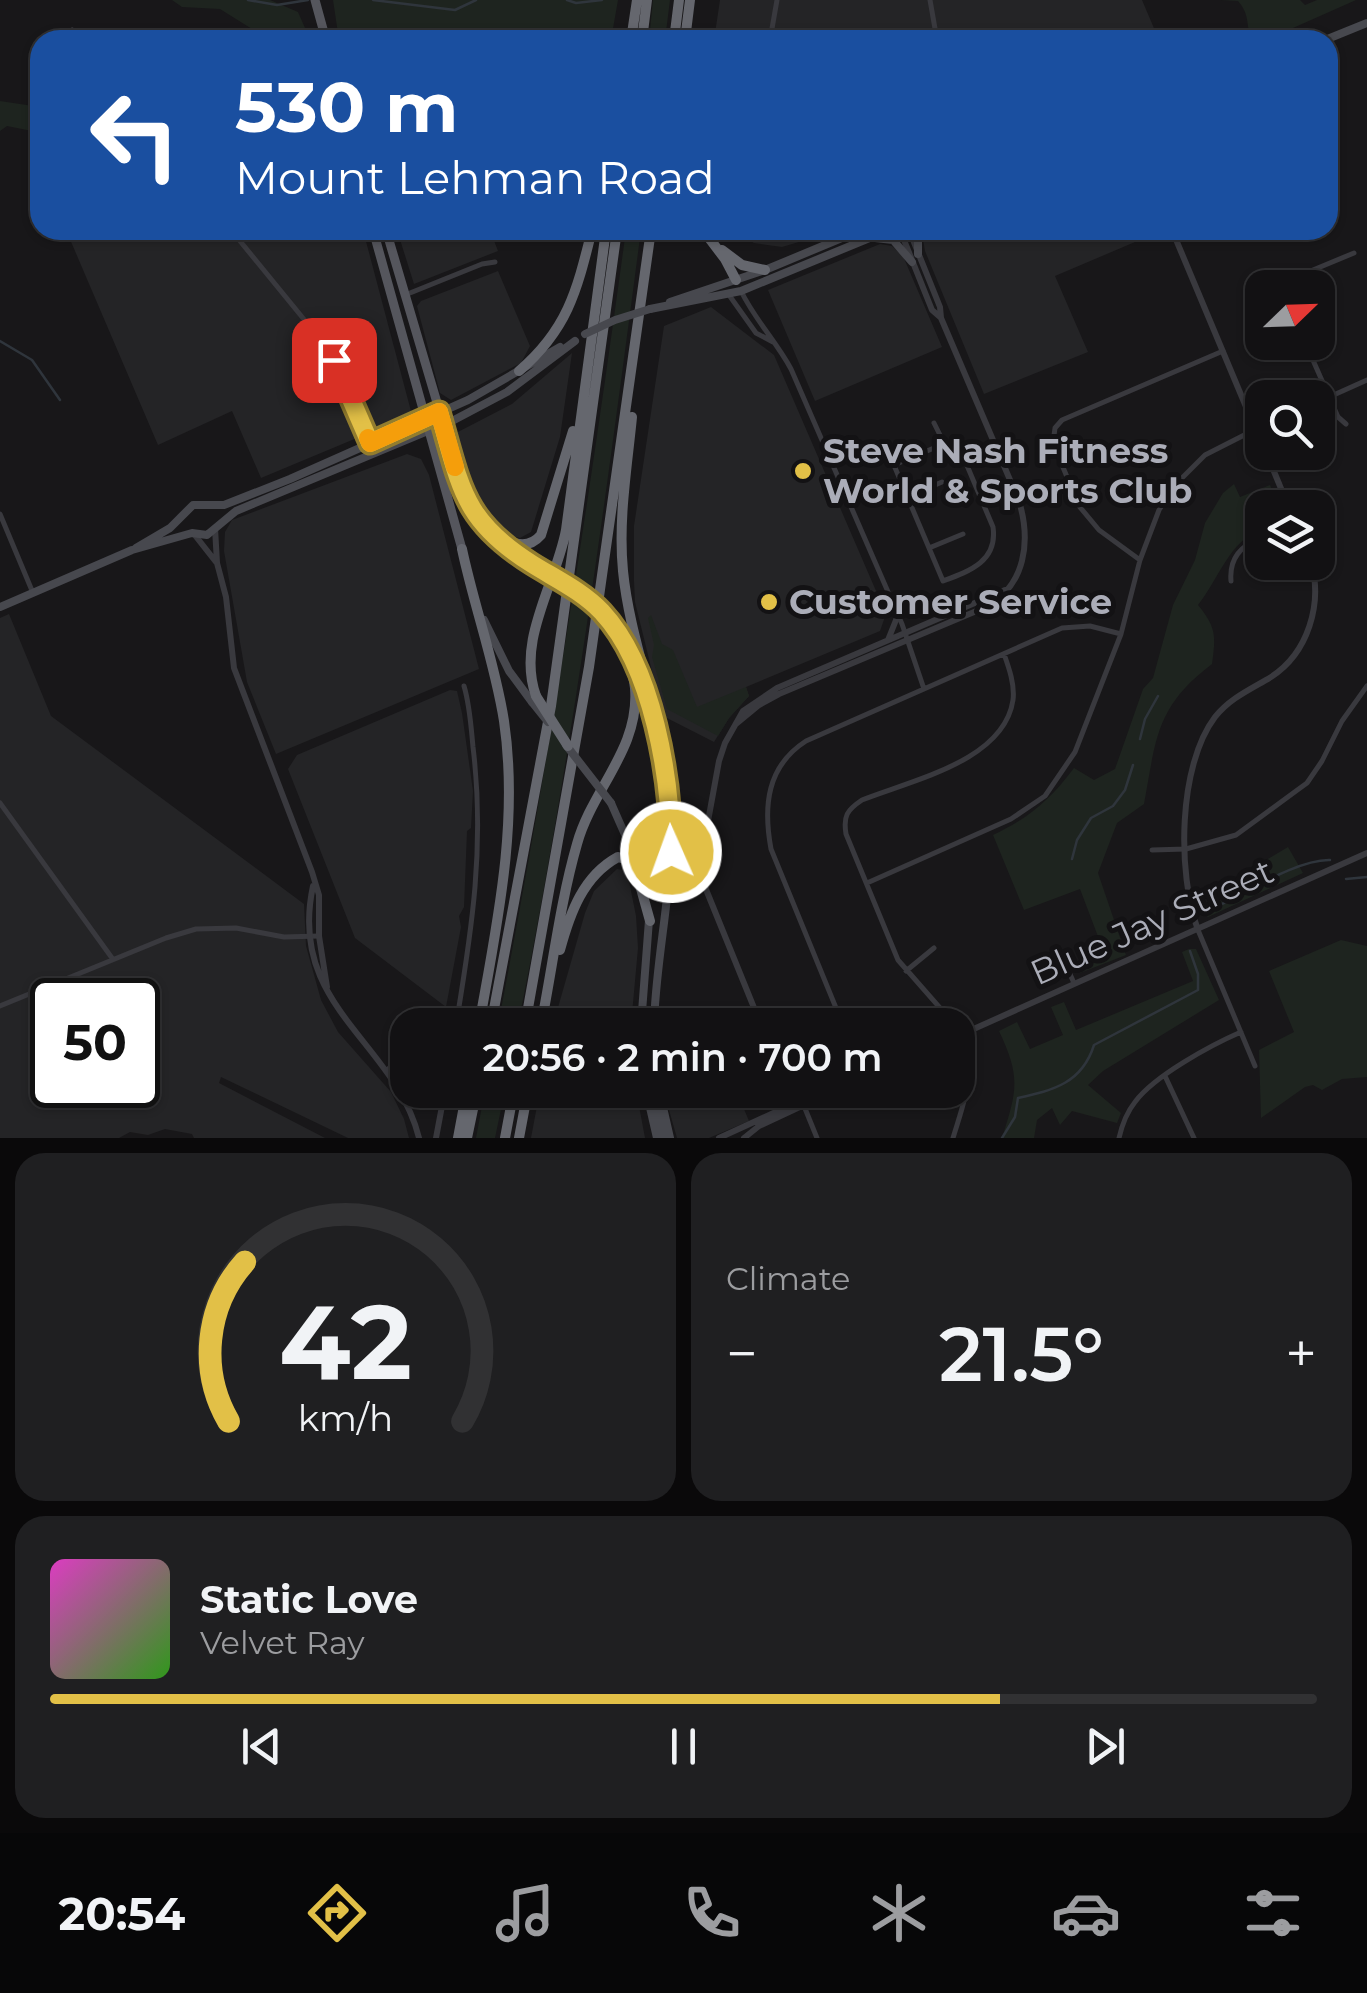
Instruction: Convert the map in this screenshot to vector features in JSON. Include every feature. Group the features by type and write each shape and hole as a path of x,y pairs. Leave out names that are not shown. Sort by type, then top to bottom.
{"highway":[{"path":"633,30 637,0"},
{"path":"644,30 648,0"},
{"path":"675,30 679,0"},
{"path":"686,30 690,0"},
{"path":"519,371 544,348 564,321 589,240"},
{"path":"568,746 534,699 530,650 562,553 605,240"},
{"path":"493,1008 551,706 616,240"},
{"path":"650,240 622,528 623,572 663,738 668,781"},
{"path":"711,240 742,265 765,270"},
{"path":"716,246 734,285"},
{"path":"528,1008 589,667 646,275"},
{"path":"480,522 513,544 526,546 542,535 585,386"},
{"path":"462,549 504,717 509,773 502,894 481,1008"},
{"path":"544,1008 577,843 587,816 622,756 633,720 634,678 621,636"},
{"path":"545,1008 577,900 587,884 612,860 623,857 632,861 650,922"},
{"path":"458,1138 463,1108"},
{"path":"467,1138 473,1108"},
{"path":"505,1138 511,1108"},
{"path":"519,1138 525,1108"}],"main road":[{"path":"315,0 323,30"},
{"path":"1338,35 1367,23"},
{"path":"376,240 462,549 496,648 534,699"},
{"path":"389,240 464,494 480,522 494,539 594,604 621,636 636,666 668,781 670,877 656,1008"},
{"path":"666,304 729,295 734,285 837,240"},
{"path":"0,607 132,550 170,528 193,505 218,506 241,499 425,419 478,395 614,320 712,285 734,285 866,240 893,240 915,258"},
{"path":"915,258 917,240"},
{"path":"132,550 192,534 207,535 246,506 443,425 507,392 574,340"},
{"path":"208,505 216,512 216,526"},
{"path":"186,514 185,524 192,534"},
{"path":"568,746 610,802 637,858 650,922 642,1008"},
{"path":"656,1108 664,1138"}],"street":[{"path":"772,30 777,0"},
{"path":"930,0 936,30"},
{"path":"239,240 329,350 375,453"},
{"path":"736,724 779,694 996,595 1010,586 1019,572 1026,550 1026,526 941,318 940,306 905,240"},
{"path":"910,240 915,258"},
{"path":"1176,240 1245,396"},
{"path":"1313,270 1354,252"},
{"path":"406,294 494,262"},
{"path":"734,285 791,369 898,615 924,689"},
{"path":"729,295 756,334 776,344"},
{"path":"1140,560 1099,530 1079,506 1055,452 1055,428 1062,420 1224,350"},
{"path":"1335,394 1367,380"},
{"path":"1335,411 1346,424"},
{"path":"885,444 943,581 985,561 995,540 964,456 941,438 934,424"},
{"path":"867,884 1011,819 1045,796 1075,752 1120,634 1140,560 1159,510 1176,484 1205,455 1245,434"},
{"path":"894,465 934,448"},
{"path":"908,497 942,482"},
{"path":"0,514 32,594"},
{"path":"216,526 217,563 226,597 234,668 305,848 314,882 319,978 340,1014 390,1080"},
{"path":"192,534 217,563"},
{"path":"929,548 963,534"},
{"path":"1230,581 1230,565 1245,547"},
{"path":"1255,1066 1198,930 1186,890 1188,776 1200,740 1217,714 1279,671 1299,649 1313,614 1314,580"},
{"path":"888,640 898,615"},
{"path":"836,1008 770,849 769,791 779,764 791,750 1062,628 1090,626 1120,634"},
{"path":"754,1008 703,882 702,854 719,761 743,711 776,688 888,640 905,637"},
{"path":"938,1008 906,971 846,834 844,820 848,810 862,800 963,760 1003,730 1014,698 1004,654"},
{"path":"459,1008 475,915 480,838 464,686"},
{"path":"1152,850 1186,849 1236,835 1307,782 1367,686"},
{"path":"0,803 113,960"},
{"name":"Blue Jay Street","path":"975,1024 1367,853"},
{"path":"0,1006 166,938 210,928 284,937 315,936"},
{"path":"906,971 934,948"},
{"path":"1054,954 1064,960 1074,984"},
{"path":"1120,1138 1133,1104 1165,1076 1240,1032"},
{"path":"373,1055 390,1069"},
{"path":"1165,1076 1194,1138"},
{"path":"409,1108 419,1138"},
{"path":"436,1138 440,1108"},
{"path":"719,1138 784,1108"},
{"path":"744,1138 759,1126 800,1108"},
{"path":"805,1108 817,1138"},
{"path":"953,1138 962,1108"}],"shaded area":[{"path":"172,0 270,0 298,12 305,28 257,30 220,9 182,7"},
{"path":"333,0 618,0 613,30 338,30"},
{"path":"653,0 670,0 666,30 650,30"},
{"path":"720,0 1142,0 1155,30 716,30"},
{"path":"1221,0 1300,0 1305,5 1317,0 1356,0 1288,30 1250,30 1238,1"},
{"path":"0,101 30,106 30,131 7,126 0,131"},
{"path":"70,240 366,240 412,415 261,478 232,411 158,445"},
{"path":"400,240 494,240 498,251 414,284"},
{"path":"625,240 640,240 601,529 537,926 521,1008 501,1008 568,628"},
{"path":"748,240 805,240 782,247"},
{"path":"923,240 1135,242 1055,276 1088,352 984,394"},
{"path":"880,244 892,246 903,256 942,347 815,401 768,290"},
{"path":"498,271 530,346 521,363 451,400 440,393 417,306 421,301"},
{"path":"711,307 774,355 886,614 880,631 746,687 749,696 714,742 663,716 635,602 634,581 634,526 664,326"},
{"path":"572,353 560,437 531,532 520,538 512,536 489,518 473,494 456,433 512,404"},
{"path":"407,454 421,459 429,475 479,669 276,754 247,682 224,551 225,532 232,520"},
{"path":"1234,484 1240,497 1245,495 1245,538 1198,605 1213,632 1212,664 1169,710 1156,743 1144,804 1117,823 1098,873 1126,955 1080,973 1076,961 1102,947 1080,889 1024,910 993,835 1038,807 1074,768 1094,780 1115,769 1143,689 1153,678 1173,605 1195,560 1205,523 1223,493"},
{"path":"9,614 51,716 304,904 306,946 321,1000 338,1032 390,1091 390,1108 399,1108 409,1138 348,1138 221,1077 219,1083 325,1138 194,1138 192,1134 165,1129 148,1135 130,1132 119,1138 0,1138 0,618"},
{"path":"651,615 662,644 673,650 697,707 746,687 749,696 718,736 667,709 652,657 654,645 648,618"},
{"path":"450,690 457,691 473,791 464,907 459,916 461,927 446,1007 355,938 288,769 297,755"},
{"path":"1288,847 1303,873 1208,917 1199,907 1224,898 1223,886"},
{"path":"617,869 627,871 638,948 633,1008 558,1008 594,891"},
{"path":"1341,940 1367,946 1367,1077 1342,1079 1322,1090 1313,1085 1305,1087 1261,1118 1259,1050 1294,1032 1269,971"},
{"path":"1196,949 1219,1000 1103,1071 1088,1085 1121,1113 1117,1123 1072,1111 1060,1125 1052,1108 1037,1120 1034,1138 1002,1138 1011,1108 1014,1073 999,1031 1017,1022 1030,1049 1063,1035 1051,1007 1064,1002 1076,1030 1193,981 1182,952"},
{"path":"482,1108 501,1108 495,1138 476,1138"},
{"path":"537,1108 639,1108 645,1138 531,1138"},
{"path":"744,1108 749,1121 709,1138 677,1138 669,1110"}],"waterway":[{"path":"248,0 277,5 308,0"},
{"path":"373,0 455,10 476,0"},
{"path":"567,0 602,0"},
{"path":"0,341 32,360 60,400"},
{"path":"1140,739 1145,719 1158,696"},
{"path":"1072,859 1077,840 1091,818 1113,806 1125,790 1133,765"},
{"path":"1205,912 1284,872 1330,860"},
{"path":"1346,879 1367,877"},
{"path":"1002,1138 1015,1117 1018,1098 1065,1083 1082,1068 1094,1045 1198,990 1198,974 1190,951"}],"slow traffic":[{"path":"368,438 370,443 439,412 455,467"}],"place":[{"name":"Steve Nash Fitness World & Sports Club","path":"803,471"},
{"name":"Customer Service","path":"769,602"}],"route":[{"path":"334,360 370,443 439,412 464,494 480,522 508,549 584,596 621,636 636,666 668,781 671,852"}]}
